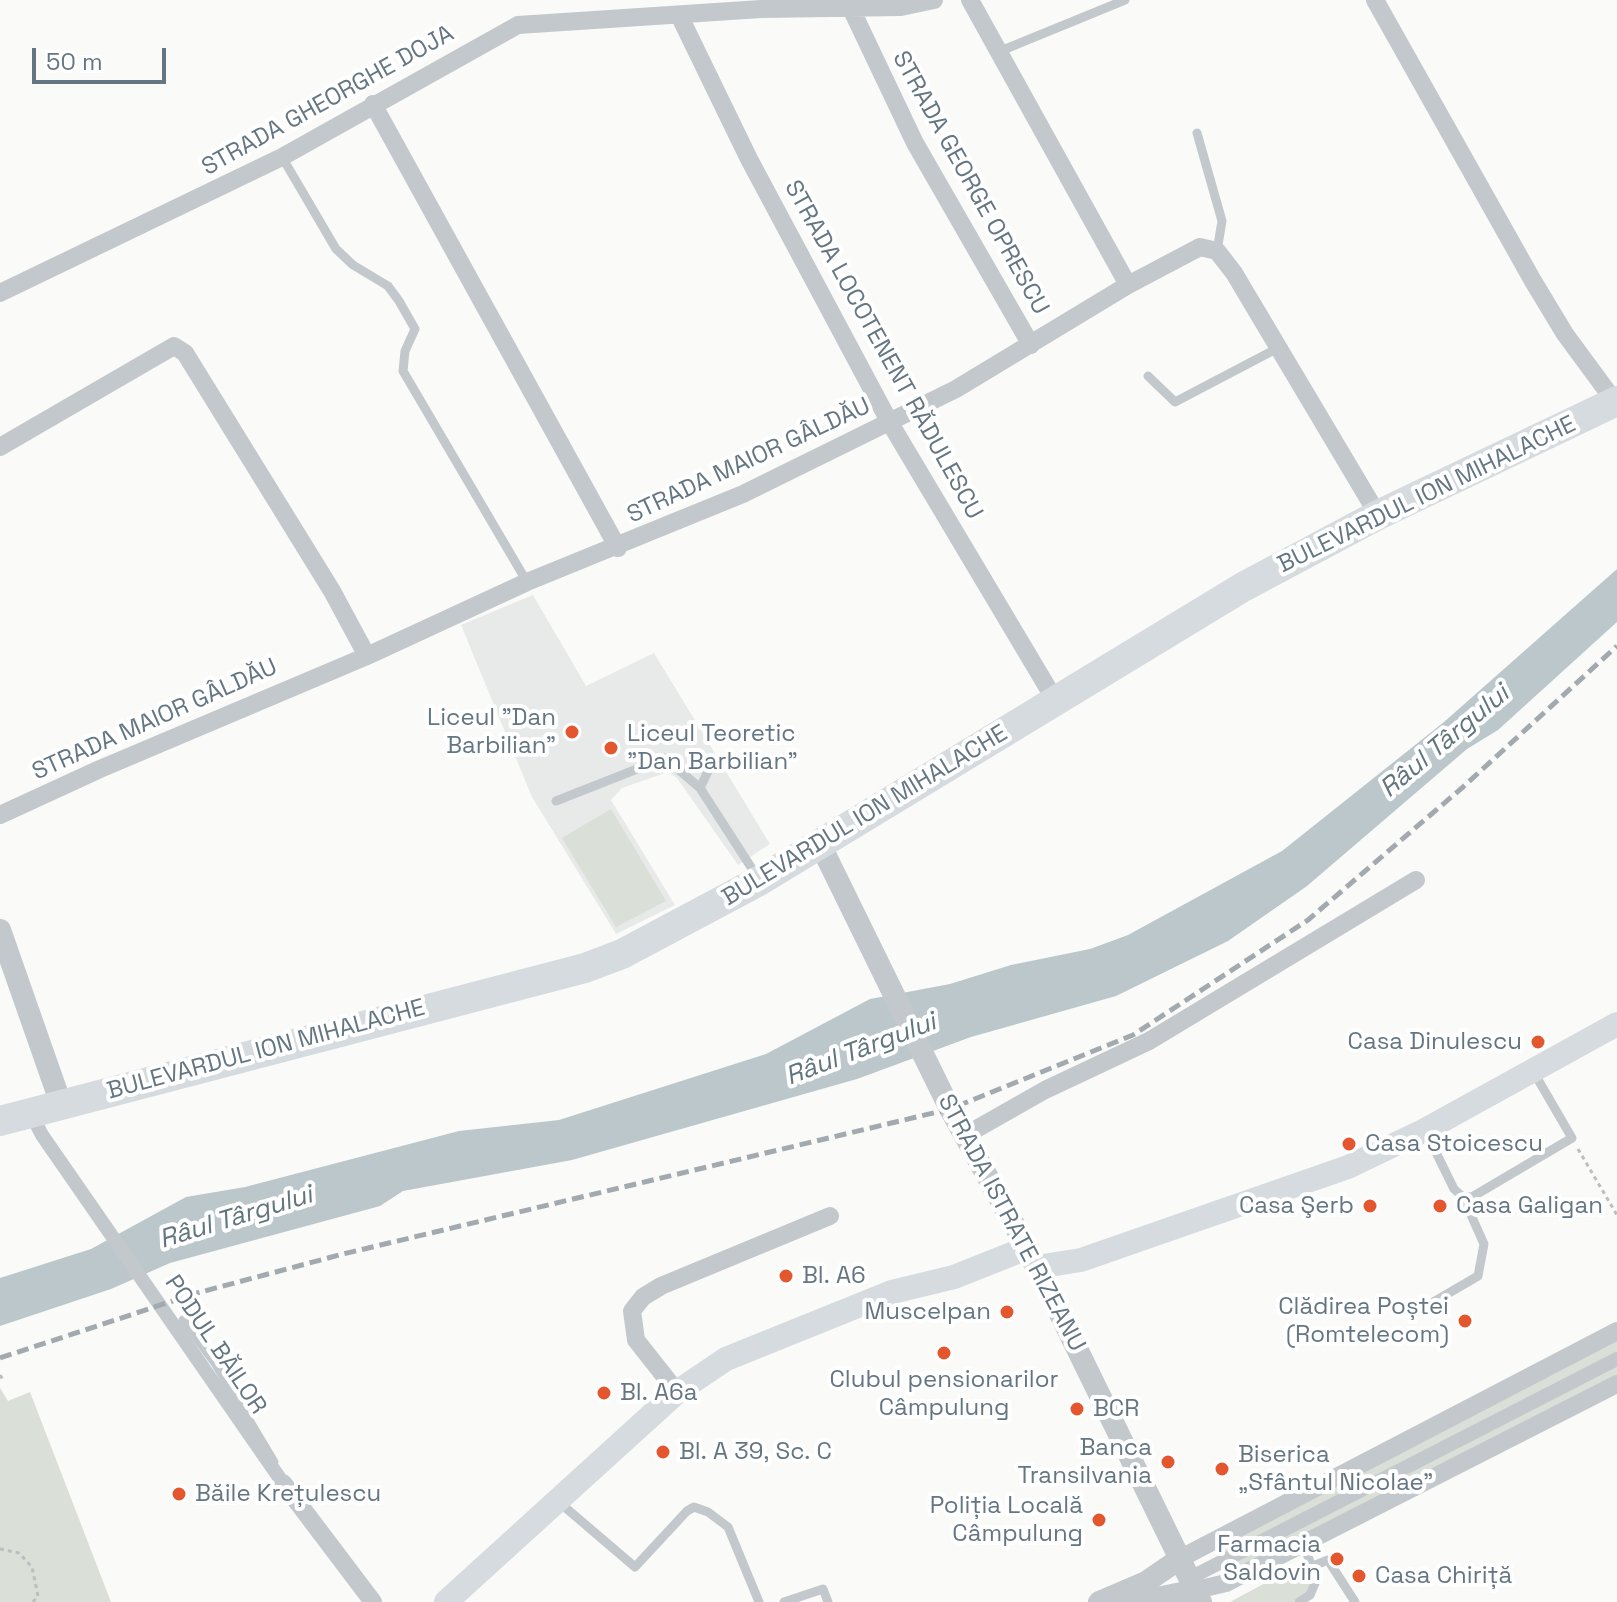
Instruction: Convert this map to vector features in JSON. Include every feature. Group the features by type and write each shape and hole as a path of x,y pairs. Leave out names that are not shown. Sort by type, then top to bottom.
{"highway":[{"name":"BULEVARDUL ION MIHALACHE","path":"0,1121 585,968 659,937 759,881 1180,623 1378,515 1616,402"}],"main road":[{"path":"455,1598 557,1500 677,1392 726,1359 892,1292 1032,1258 1081,1260 1303,1183 1425,1130 1617,1024"}],"street":[{"name":"STRADA GHEORGHE DOJA","path":"0,293 282,157 518,25 849,4 901,7 934,0"},
{"path":"970,0 1128,285"},
{"path":"1375,0 1533,281 1565,334 1616,402"},
{"name":"STRADA GEORGE OPRESCU","path":"849,4 915,143 1031,345"},
{"name":"STRADA LOCOTENENT RĂDULESCU","path":"680,17 749,159 890,423 1055,700"},
{"path":"373,104 618,548"},
{"name":"STRADA MAIOR GÂLDĂU","path":"0,815 100,769 367,656 527,582 618,548 743,494 956,389 1128,285 1200,247 1217,251"},
{"path":"1217,251 1378,515"},
{"path":"0,447 174,346 185,353 332,591 367,656"},
{"name":"STRADA ISTRATE RIZEANU","path":"820,844 964,1136 1032,1258 1192,1582"},
{"path":"964,1136 1045,1090 1149,1041 1416,880"},
{"path":"0,930 61,1104"},
{"name":"PODUL BĂILOR","path":"30,1112 42,1135 283,1483"},
{"path":"677,1392 636,1340 632,1311 643,1297 661,1286 830,1216"},
{"path":"1192,1582 1617,1331"},
{"path":"1138,1602 1192,1582 1617,1359"},
{"path":"1099,1602 1146,1582 1226,1583 1617,1384"},
{"path":"283,1483 373,1602"}],"lane":[{"path":"998,52 1125,0"},
{"path":"1197,133 1222,221 1217,251"},
{"path":"282,157 336,249 388,286 399,301 415,329 405,351 403,371 527,582"},
{"path":"1148,376 1175,402 1278,348"},
{"path":"556,801 665,758 700,788 759,881"},
{"path":"700,788 711,765"},
{"path":"1463,1197 1472,1197 1572,1138 1533,1071"},
{"path":"1413,1314 1478,1276 1484,1244 1463,1197 1454,1189 1425,1130"},
{"path":"183,1320 268,1448 283,1483"},
{"path":"557,1500 635,1567 687,1511 694,1507 708,1512 728,1527 759,1602"},
{"path":"1299,1602 1314,1588 1313,1566 1304,1544"},
{"path":"1313,1566 1328,1560 1355,1602"},
{"path":"784,1602 823,1589 828,1602"}],"path":[{"path":"1572,1138 1617,1215"},
{"path":"0,1375 4,1381"},
{"path":"0,1549 19,1553 32,1567 38,1596 33,1602"}],"shaded area":[{"name":"Liceul Teoretic ”Dan Barbilian”","path":"533,595 586,686 654,653 770,844 738,865 677,778 668,772 622,788 611,800 675,905 616,934 532,797 461,625"},
{"path":"611,809 666,901 616,927 562,838"},
{"path":"1617,1335 1617,1379 1233,1579 1215,1543"},
{"path":"0,1388 8,1401 30,1392 111,1602 0,1602"},
{"path":"1308,1560 1313,1583 1304,1597 1293,1602 1230,1602"}],"water":[{"name":"Râul Târgului","path":"1617,569 1617,622 1498,730 1467,749 1307,886 1228,941 1116,996 971,1037 857,1079 572,1160 403,1191 380,1206 170,1263 111,1289 0,1326 0,1278 91,1249 186,1197 245,1187 459,1131 559,1120 766,1054 870,999 950,984 1011,965 1090,949 1128,935 1282,851 1444,722"}],"railway":[{"path":"0,1358 197,1293 343,1254 950,1109 1133,1035 1308,920 1463,787 1617,646"}],"place":[{"name":"Liceul ”Dan Barbilian”","path":"572,732"},
{"name":"Liceul Teoretic ”Dan Barbilian”","path":"611,748"},
{"name":"Casa Dinulescu","path":"1538,1042"},
{"name":"Casa Stoicescu","path":"1349,1144"},
{"name":"Casa Şerb","path":"1370,1206"},
{"name":"Casa Galigan","path":"1440,1206"},
{"name":"Bl. A6","path":"786,1276"},
{"name":"Muscelpan","path":"1007,1312"},
{"name":"Clădirea Poștei (Romtelecom)","path":"1465,1321"},
{"name":"Clubul pensionarilor Câmpulung","path":"944,1353"},
{"name":"Bl. A6a","path":"604,1393"},
{"name":"BCR","path":"1077,1409"},
{"name":"Bl. A 39, Sc. C","path":"663,1452"},
{"name":"Banca Transilvania","path":"1168,1462"},
{"name":"Biserica „Sfântul Nicolae”","path":"1222,1469"},
{"name":"Băile Krețulescu","path":"179,1494"},
{"name":"Poliția Locală Câmpulung","path":"1099,1520"},
{"name":"Farmacia Saldovin","path":"1337,1559"},
{"name":"Casa Chiriță","path":"1359,1576"}]}
